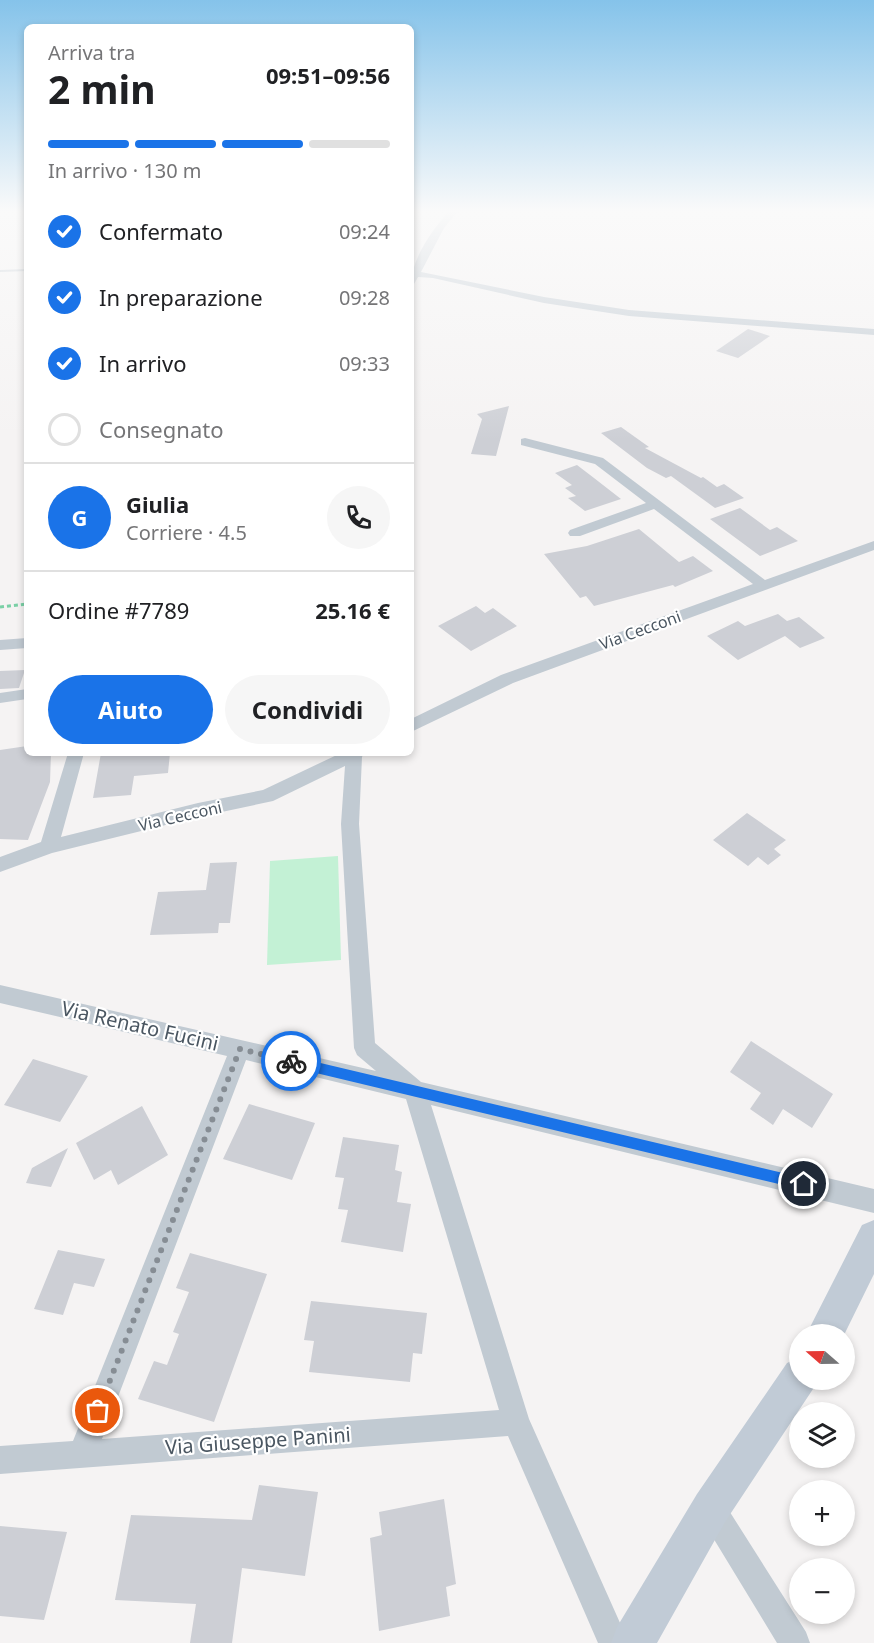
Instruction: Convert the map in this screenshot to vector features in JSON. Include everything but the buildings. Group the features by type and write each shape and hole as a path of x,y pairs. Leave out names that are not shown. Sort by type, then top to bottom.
{"main road":[{"path":"830,1324 874,1237"},
{"path":"633,1643 711,1508 791,1390"}],"street":[{"path":"486,287 575,306 629,314 874,332"},
{"path":"525,442 599,461 763,585"},
{"path":"575,533 656,504"},
{"name":"Via Cecconi","path":"414,725 507,679 874,545"},
{"path":"0,645 24,643"},
{"path":"0,698 24,694"},
{"path":"49,848 75,756"},
{"name":"Via Cecconi","path":"0,865 49,848 198,810 267,796 349,756"},
{"path":"355,756 350,824 365,1048 415,1091 516,1422 614,1643"},
{"name":"Via Renato Fucini","path":"0,994 874,1201"},
{"path":"82,1453 240,1049"},
{"name":"Via Giuseppe Panini","path":"0,1460 516,1422"},
{"path":"711,1508 795,1643"}],"path":[{"path":"0,607 24,604"}],"green space":[{"path":"338,856 341,960 267,965 270,861"}],"way so far":[{"path":"98,1411 240,1049 291,1061"}],"route":[{"path":"291,1061 804,1184"}]}
